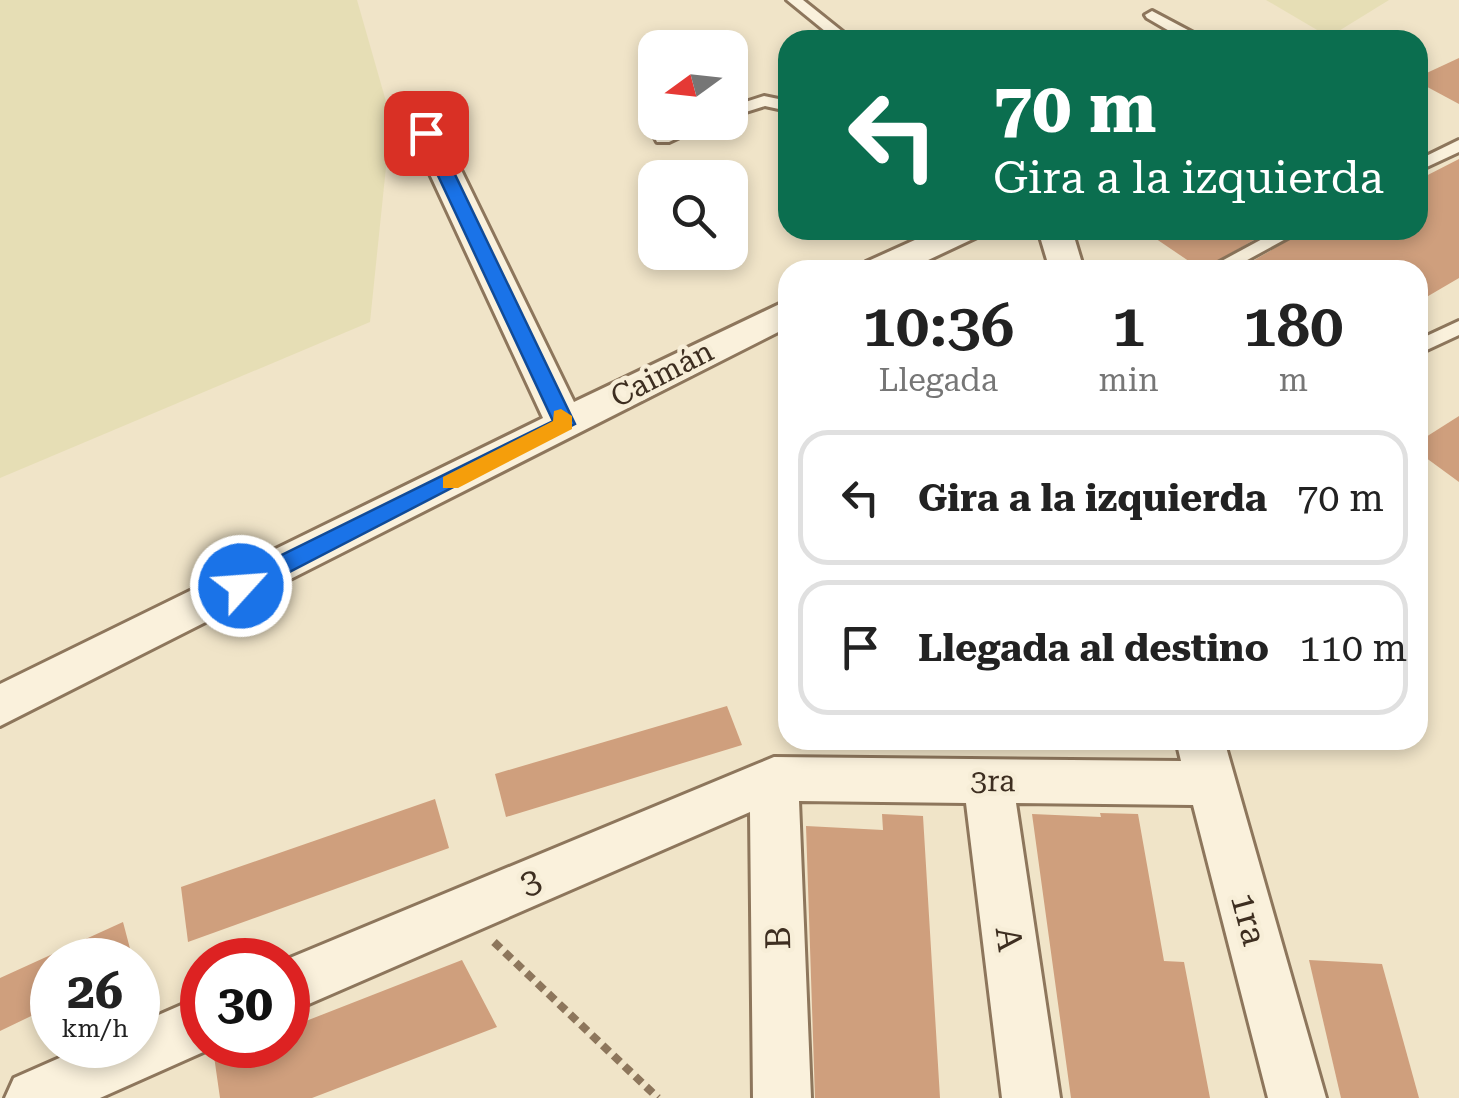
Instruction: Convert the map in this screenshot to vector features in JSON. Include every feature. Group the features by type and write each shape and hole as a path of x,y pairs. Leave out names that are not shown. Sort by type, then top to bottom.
{"street":[{"path":"426,133 565,424"},
{"path":"900,260 943,240"},
{"name":"Caimán","path":"0,706 778,317"},
{"name":"3ra","path":"774,779 988,781 1206,762"},
{"name":"1ra","path":"1206,762 1298,1098"},
{"name":"3","path":"310,976 774,779"},
{"name":"B","path":"774,779 782,1098"},
{"name":"A","path":"988,781 1031,1098"},
{"path":"34,1098 180,1034"}],"lane":[{"path":"794,0 832,30"},
{"path":"1152,16 1178,30"},
{"path":"748,106 764,101 778,104"},
{"path":"1428,161 1459,145"},
{"path":"1234,260 1272,240"},
{"path":"1428,343 1459,328"}],"path":[{"path":"460,910 658,1098"}],"shaded area":[{"path":"0,0 357,0 391,119 370,322 0,478"},
{"path":"1266,0 1389,0 1340,30 1317,30"}],"building":[{"path":"1459,58 1459,104 1428,87 1428,72"},
{"path":"1459,159 1459,278 1428,296 1428,260 1254,260 1289,240 1428,240 1428,175"},
{"path":"1158,240 1254,240 1219,260 1187,260"},
{"path":"1459,416 1459,482 1428,459 1428,436"},
{"path":"727,706 742,745 506,817 495,774"},
{"path":"435,799 449,848 199,938 187,938 181,887"},
{"path":"1100,813 1138,814 1164,961 1184,962 1210,1098 1071,1098 1032,814 1101,817"},
{"path":"882,814 923,816 940,1098 815,1098 806,826 883,830"},
{"path":"123,922 127,938 88,938"},
{"path":"462,960 497,1027 312,1098 220,1098 216,1068 310,1068 310,1019"},
{"path":"1309,960 1382,964 1419,1098 1341,1098"},
{"path":"30,964 30,1017 0,1031 0,978"}],"slow traffic":[{"path":"450,482 565,424 561,416"}],"route":[{"path":"241,586 565,424 426,133"}]}
